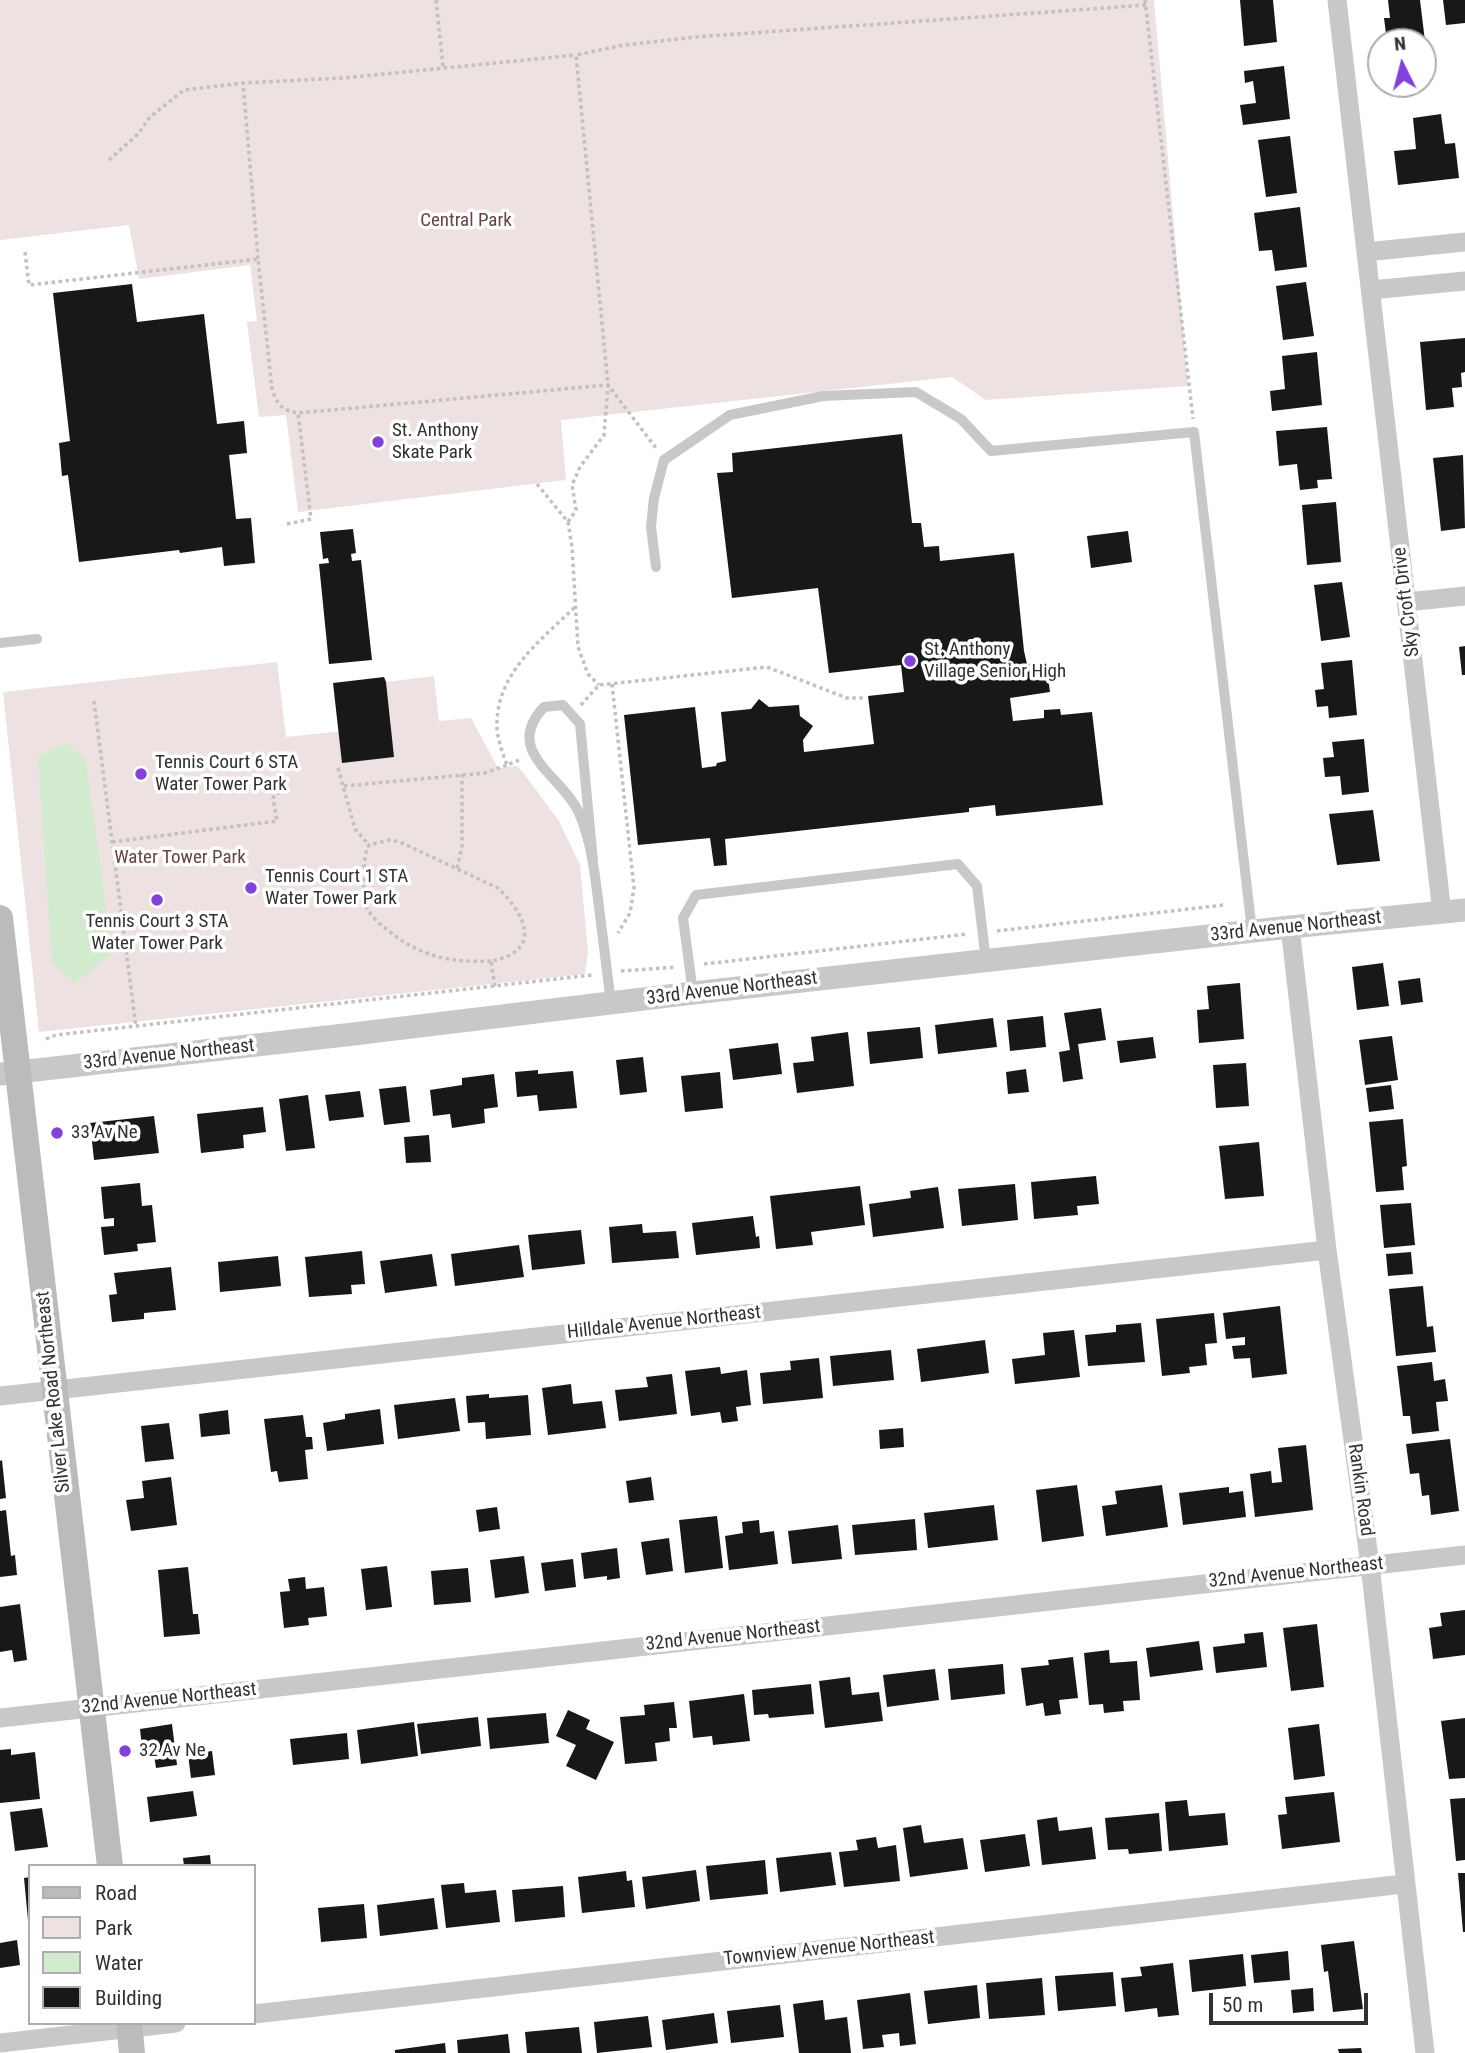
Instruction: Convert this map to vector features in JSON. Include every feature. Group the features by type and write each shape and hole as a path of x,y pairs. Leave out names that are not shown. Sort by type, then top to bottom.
{"main road":[{"name":"Silver Lake Road Northeast","path":"0,918 9,1073 53,1391 110,1864"}],"street":[{"name":"Sky Croft Drive","path":"1337,0 1442,913"},
{"path":"1366,252 1465,242"},
{"path":"1371,290 1465,281"},
{"path":"1407,602 1465,596"},
{"name":"33rd Avenue Northeast","path":"9,1073 693,993 1465,910"},
{"name":"Rankin Road","path":"1290,927 1328,1251 1370,1565 1425,2053"},
{"name":"Hilldale Avenue Northeast","path":"0,1396 1328,1251"},
{"name":"32nd Avenue Northeast","path":"0,1718 1465,1555"},
{"name":"Townview Avenue Northeast","path":"256,2014 1404,1884"},
{"path":"0,2043 130,2035 168,2025"}],"lane":[{"path":"656,566 651,527 654,498 664,460 730,415 823,396 916,392 961,419 991,451 1194,432 1252,931"},
{"path":"0,643 37,639"},
{"path":"593,861 579,813 561,787 540,766 529,743 532,720 544,707 563,705 580,724 593,861 611,1004"},
{"path":"693,993 683,918 696,895 958,864 977,886 986,961"}],"path":[{"path":"436,0 443,67"},
{"path":"109,160 138,134 150,117 184,90 243,83 343,78 576,55 624,45 696,37 1146,2 1194,432"},
{"path":"568,522 576,510 572,485 580,467 604,435 608,385 576,55"},
{"path":"243,83 258,259 272,389 276,403 287,411 298,413 608,385"},
{"path":"25,252 29,285 258,259"},
{"path":"608,385 664,460"},
{"path":"287,524 311,519 298,413"},
{"path":"537,484 568,522 578,647 588,674 599,685"},
{"path":"507,765 496,722 503,687 530,651 575,607"},
{"path":"573,714 599,685 767,667 847,698 863,698"},
{"path":"612,684 634,888 630,913 617,935"},
{"path":"94,701 136,1027"},
{"path":"344,786 462,773 485,773 535,755"},
{"path":"338,768 355,829 369,845"},
{"path":"457,869 462,847 462,773"},
{"path":"112,842 277,821 274,798 276,793 286,790"},
{"path":"390,840 400,842 457,869 498,888 510,900 525,925 525,937 520,946 503,959 465,962 433,957 401,942 374,919 365,904 365,852 369,845 390,840"},
{"path":"46,1039 56,1035 495,987 625,970 1224,905"},
{"path":"491,961 495,987"},
{"path":"619,963 625,970"}],"green space":[{"name":"Central Park","path":"0,0 1154,0 1188,386 986,400 952,377 561,420 566,480 298,512 286,415 259,417 247,322 257,321 250,265 139,279 129,225 0,240"},
{"name":"Water Tower Park","path":"277,662 286,737 391,726 386,682 434,676 439,721 471,718 498,768 516,766 522,771 559,821 580,865 588,952 585,974 39,1032 3,692"}],"water":[{"path":"66,743 86,760 112,954 75,983 52,962 38,756"}],"building":[{"path":"1240,0 1273,0 1277,42 1244,46"},
{"path":"1388,0 1420,0 1423,28 1385,28 1384,18 1390,18"},
{"path":"1443,0 1465,0 1465,23 1446,25"},
{"path":"1284,66 1290,119 1243,125 1240,105 1256,103 1253,81 1245,83 1244,71"},
{"path":"1441,114 1445,144 1455,143 1459,178 1398,185 1394,151 1416,149 1413,118"},
{"path":"1290,136 1297,193 1266,197 1258,140"},
{"path":"1300,207 1307,267 1275,271 1272,250 1259,251 1254,213"},
{"path":"1306,282 1314,336 1283,340 1276,286"},
{"path":"132,284 137,322 204,314 217,424 244,421 247,453 229,455 236,519 251,518 255,563 224,566 222,547 79,562 68,475 62,476 59,443 70,441 53,293"},
{"path":"1465,338 1465,372 1461,373 1462,387 1452,388 1454,407 1426,410 1420,342"},
{"path":"1317,352 1322,405 1272,411 1270,391 1285,389 1282,356"},
{"path":"1327,427 1332,479 1317,480 1318,488 1300,490 1297,464 1279,466 1276,431"},
{"path":"902,434 912,523 921,523 924,547 939,546 940,561 1014,553 1027,664 1046,663 1050,692 1010,698 1013,721 1044,718 1044,710 1060,709 1061,715 1092,712 1103,805 996,816 995,805 969,808 969,812 725,839 727,865 714,866 710,838 638,845 624,715 695,707 702,768 726,761 721,712 751,709 759,699 769,707 799,705 800,716 813,726 803,740 804,752 874,744 868,696 904,692 901,665 829,673 818,588 732,598 717,473 733,472 732,453"},
{"path":"1463,455 1465,528 1441,531 1433,458"},
{"path":"1336,502 1341,562 1307,565 1302,505"},
{"path":"353,529 356,553 351,554 352,561 361,560 372,660 329,664 319,564 329,563 328,558 323,559 320,532"},
{"path":"1128,531 1132,562 1091,568 1087,536"},
{"path":"1342,582 1350,637 1321,641 1314,585"},
{"path":"1465,646 1465,675 1462,675 1459,647"},
{"path":"1352,660 1357,715 1329,718 1328,706 1317,707 1315,690 1324,689 1321,663"},
{"path":"384,677 394,757 342,763 333,683"},
{"path":"1364,739 1369,792 1342,795 1340,776 1325,777 1323,758 1334,757 1332,742"},
{"path":"1373,810 1380,861 1337,865 1329,814"},
{"path":"1383,963 1389,1006 1357,1010 1352,967"},
{"path":"1420,978 1423,1002 1401,1005 1398,981"},
{"path":"1240,983 1244,1039 1199,1043 1197,1010 1209,1009 1207,986"},
{"path":"1101,1008 1106,1040 1078,1044 1083,1079 1063,1082 1059,1052 1070,1050 1064,1013"},
{"path":"1043,1016 1046,1047 1010,1051 1007,1020"},
{"path":"993,1018 997,1047 938,1054 935,1025"},
{"path":"920,1027 923,1058 870,1064 867,1032"},
{"path":"848,1032 854,1086 797,1093 793,1063 814,1061 811,1037"},
{"path":"1392,1036 1398,1080 1365,1085 1359,1040"},
{"path":"1153,1037 1156,1058 1120,1063 1117,1041"},
{"path":"778,1043 782,1074 733,1080 729,1049"},
{"path":"643,1057 647,1092 620,1095 616,1060"},
{"path":"1246,1063 1249,1106 1216,1108 1213,1065"},
{"path":"1026,1069 1029,1092 1008,1094 1006,1072"},
{"path":"538,1070 538,1074 573,1071 577,1108 539,1111 537,1095 517,1097 515,1072"},
{"path":"720,1072 723,1108 685,1112 681,1076"},
{"path":"494,1074 498,1107 484,1109 485,1123 452,1128 450,1114 433,1116 430,1090 462,1085 462,1078"},
{"path":"1391,1085 1394,1109 1369,1112 1366,1088"},
{"path":"406,1086 410,1122 384,1125 379,1089"},
{"path":"360,1091 364,1117 329,1121 325,1095"},
{"path":"308,1095 315,1148 286,1151 279,1099"},
{"path":"263,1107 266,1132 243,1135 244,1148 201,1153 197,1114"},
{"path":"154,1116 159,1153 94,1160 90,1123"},
{"path":"1403,1119 1407,1166 1402,1167 1404,1190 1376,1192 1369,1122"},
{"path":"429,1135 431,1162 406,1163 404,1137"},
{"path":"1259,1142 1264,1196 1225,1199 1219,1146"},
{"path":"1096,1176 1099,1204 1077,1206 1078,1215 1034,1219 1031,1182"},
{"path":"140,1183 142,1206 152,1205 156,1242 137,1244 138,1251 104,1255 101,1227 114,1226 114,1218 104,1219 101,1187"},
{"path":"1015,1184 1018,1220 962,1226 958,1189"},
{"path":"860,1186 865,1225 811,1232 813,1245 776,1249 770,1196"},
{"path":"938,1187 944,1228 873,1237 869,1204 911,1198 910,1191"},
{"path":"1411,1203 1415,1245 1384,1248 1380,1205"},
{"path":"753,1216 760,1248 696,1255 692,1223"},
{"path":"642,1224 643,1233 676,1231 679,1258 612,1263 609,1227"},
{"path":"581,1230 585,1264 532,1270 528,1235"},
{"path":"519,1245 524,1277 455,1286 451,1254"},
{"path":"362,1251 365,1284 351,1285 352,1294 309,1297 305,1257"},
{"path":"1411,1252 1413,1274 1388,1276 1386,1254"},
{"path":"432,1254 437,1286 385,1293 380,1261"},
{"path":"278,1256 281,1286 220,1292 218,1262"},
{"path":"171,1267 176,1310 144,1313 144,1319 112,1322 109,1295 117,1294 114,1273"},
{"path":"1423,1286 1427,1327 1433,1326 1436,1352 1396,1356 1389,1289"},
{"path":"1280,1306 1287,1374 1252,1378 1250,1358 1234,1359 1232,1346 1245,1345 1245,1337 1226,1339 1223,1313"},
{"path":"1214,1313 1217,1343 1205,1344 1207,1365 1189,1367 1190,1373 1162,1376 1156,1319"},
{"path":"1141,1323 1145,1362 1088,1366 1085,1335 1116,1332 1116,1325"},
{"path":"1074,1330 1080,1377 1015,1384 1012,1359 1045,1355 1043,1333"},
{"path":"985,1340 989,1373 921,1382 917,1349"},
{"path":"891,1350 894,1380 833,1386 830,1356"},
{"path":"819,1358 823,1398 763,1404 760,1373 791,1370 790,1361"},
{"path":"1432,1362 1434,1381 1445,1379 1448,1401 1436,1402 1439,1431 1412,1434 1410,1416 1403,1416 1397,1366"},
{"path":"720,1367 721,1374 747,1370 751,1405 736,1407 738,1421 722,1423 720,1412 691,1416 685,1371"},
{"path":"672,1374 677,1414 619,1421 615,1390 648,1387 646,1377"},
{"path":"571,1384 573,1404 602,1401 606,1428 548,1435 542,1388"},
{"path":"489,1394 489,1398 528,1395 531,1435 486,1439 485,1422 468,1423 466,1396"},
{"path":"455,1398 460,1431 398,1439 394,1405"},
{"path":"380,1409 384,1444 327,1451 323,1423 345,1419 345,1414"},
{"path":"228,1410 230,1434 201,1437 199,1414"},
{"path":"303,1415 306,1437 312,1437 313,1449 305,1450 308,1479 279,1482 277,1471 271,1472 264,1419"},
{"path":"169,1423 174,1459 145,1462 141,1426"},
{"path":"903,1428 904,1447 880,1449 879,1430"},
{"path":"1450,1439 1459,1511 1431,1515 1429,1495 1422,1496 1419,1473 1410,1474 1406,1444"},
{"path":"1306,1445 1313,1510 1255,1517 1250,1474 1271,1471 1272,1483 1282,1482 1278,1448"},
{"path":"2,1460 6,1498 0,1499 0,1461"},
{"path":"171,1477 177,1525 131,1531 126,1500 144,1498 142,1481"},
{"path":"651,1477 654,1500 629,1503 626,1481"},
{"path":"1077,1485 1084,1536 1042,1542 1036,1490"},
{"path":"1162,1485 1168,1527 1106,1536 1102,1506 1117,1504 1115,1491"},
{"path":"1229,1487 1229,1493 1243,1491 1246,1517 1183,1525 1179,1493"},
{"path":"994,1505 998,1540 928,1548 924,1513"},
{"path":"497,1507 500,1529 479,1532 476,1510"},
{"path":"6,1510 11,1556 15,1555 17,1575 0,1577 0,1511"},
{"path":"717,1516 723,1568 685,1573 679,1520"},
{"path":"915,1519 917,1550 855,1555 852,1525"},
{"path":"759,1520 760,1533 774,1531 778,1564 729,1570 725,1536 743,1533 742,1522"},
{"path":"838,1525 842,1559 792,1564 788,1531"},
{"path":"669,1538 673,1571 646,1575 641,1542"},
{"path":"617,1548 620,1578 607,1580 607,1576 584,1579 581,1553"},
{"path":"524,1556 529,1593 495,1598 490,1560"},
{"path":"573,1559 576,1587 545,1591 541,1563"},
{"path":"387,1566 392,1607 366,1610 361,1569"},
{"path":"188,1567 193,1614 198,1614 200,1634 164,1637 158,1570"},
{"path":"468,1568 471,1602 434,1605 431,1571"},
{"path":"305,1577 306,1589 324,1587 327,1616 308,1618 309,1625 284,1628 280,1592 290,1591 288,1579"},
{"path":"20,1604 27,1660 14,1662 12,1650 0,1652 0,1607"},
{"path":"1465,1610 1465,1655 1433,1659 1429,1628 1442,1626 1440,1613"},
{"path":"1317,1624 1324,1687 1291,1691 1283,1628"},
{"path":"1263,1632 1267,1667 1216,1673 1213,1647 1245,1643 1244,1634"},
{"path":"1199,1641 1203,1670 1150,1677 1146,1648"},
{"path":"1109,1650 1110,1663 1137,1661 1140,1700 1123,1701 1124,1711 1104,1713 1103,1704 1089,1705 1084,1653"},
{"path":"1073,1657 1078,1698 1059,1700 1061,1714 1045,1716 1043,1703 1026,1706 1021,1668 1049,1665 1048,1660"},
{"path":"1003,1664 1005,1694 951,1700 948,1669"},
{"path":"935,1669 939,1700 887,1707 883,1675"},
{"path":"850,1677 852,1695 879,1692 883,1721 825,1728 819,1681"},
{"path":"811,1684 814,1714 769,1718 768,1714 754,1715 752,1690"},
{"path":"744,1694 750,1741 713,1745 712,1736 693,1738 689,1701"},
{"path":"674,1702 677,1728 669,1728 670,1741 655,1743 657,1761 625,1764 620,1717 645,1715 644,1705"},
{"path":"568,1710 590,1720 586,1729 614,1742 596,1780 566,1766 576,1745 556,1736"},
{"path":"546,1713 549,1743 490,1749 487,1718"},
{"path":"478,1717 481,1746 421,1754 417,1724"},
{"path":"1465,1718 1465,1778 1449,1779 1441,1721"},
{"path":"414,1722 418,1756 361,1764 357,1730"},
{"path":"172,1724 177,1765 156,1768 154,1755 143,1757 140,1729"},
{"path":"1319,1724 1325,1776 1294,1780 1288,1728"},
{"path":"347,1733 349,1759 293,1765 290,1739"},
{"path":"11,1749 11,1755 35,1752 40,1799 0,1803 0,1750"},
{"path":"212,1751 215,1775 191,1778 188,1754"},
{"path":"193,1791 197,1816 150,1822 147,1797"},
{"path":"1334,1792 1340,1842 1282,1849 1278,1815 1287,1814 1285,1797"},
{"path":"1465,1798 1465,1860 1456,1861 1450,1799"},
{"path":"1187,1800 1189,1816 1225,1813 1228,1845 1169,1851 1165,1802"},
{"path":"42,1808 48,1847 15,1851 10,1812"},
{"path":"1159,1813 1162,1851 1129,1854 1128,1849 1108,1850 1105,1818"},
{"path":"1057,1817 1059,1831 1092,1827 1096,1859 1042,1865 1037,1820"},
{"path":"921,1825 924,1843 963,1838 968,1869 910,1877 903,1828"},
{"path":"1025,1834 1030,1866 985,1872 980,1840"},
{"path":"876,1837 878,1848 896,1845 900,1881 844,1887 839,1852 858,1850 856,1840"},
{"path":"831,1852 836,1885 780,1892 776,1858"},
{"path":"210,1855 211,1864 184,1864 183,1858"},
{"path":"765,1860 768,1894 710,1900 706,1866"},
{"path":"696,1870 700,1901 646,1909 642,1877"},
{"path":"626,1871 627,1881 632,1880 635,1907 582,1913 578,1877"},
{"path":"1458,1873 1465,1873 1465,1932 1463,1932"},
{"path":"28,1877 28,1920 24,1878"},
{"path":"464,1883 465,1893 496,1890 500,1922 446,1928 441,1885"},
{"path":"563,1886 565,1917 515,1922 512,1890"},
{"path":"434,1898 438,1929 380,1936 377,1905"},
{"path":"364,1904 367,1938 321,1942 318,1908"},
{"path":"17,1940 20,1965 0,1968 0,1943"},
{"path":"1354,1941 1363,2009 1333,2012 1328,1971 1324,1972 1321,1945"},
{"path":"1288,1951 1290,1980 1254,1983 1251,1955"},
{"path":"1243,1954 1246,1986 1192,1992 1189,1960"},
{"path":"1173,1963 1179,2015 1158,2017 1157,2008 1125,2012 1121,1978 1142,1976 1140,1967"},
{"path":"1113,1972 1116,2006 1058,2011 1055,1976"},
{"path":"1042,1978 1045,2015 989,2019 986,1983"},
{"path":"977,1985 980,2018 928,2024 924,1991"},
{"path":"1313,1988 1314,2011 1293,2013 1291,1990"},
{"path":"910,1993 916,2044 900,2046 899,2033 882,2035 884,2047 863,2049 857,2000"},
{"path":"823,2000 825,2020 847,2017 851,2053 799,2053 793,2004"},
{"path":"780,2005 784,2037 731,2043 727,2011"},
{"path":"714,2013 718,2043 666,2050 662,2020"},
{"path":"648,2016 652,2047 597,2053 594,2022"},
{"path":"579,2027 582,2053 527,2053 525,2032"},
{"path":"508,2034 510,2053 458,2053 457,2040"},
{"path":"445,2043 446,2053 395,2053 395,2050"},
{"path":"1361,2048 1362,2053 1339,2053 1338,2049"}],"place":[{"name":"St. Anthony Skate Park","path":"378,442"},
{"name":"St. Anthony Village Senior High","path":"910,661"},
{"name":"Tennis Court 6 STA Water Tower Park","path":"141,774"},
{"name":"Tennis Court 1 STA Water Tower Park","path":"251,888"},
{"name":"Tennis Court 3 STA Water Tower Park","path":"157,900"},
{"name":"33 Av Ne","path":"57,1133"},
{"name":"32 Av Ne","path":"125,1751"}]}
